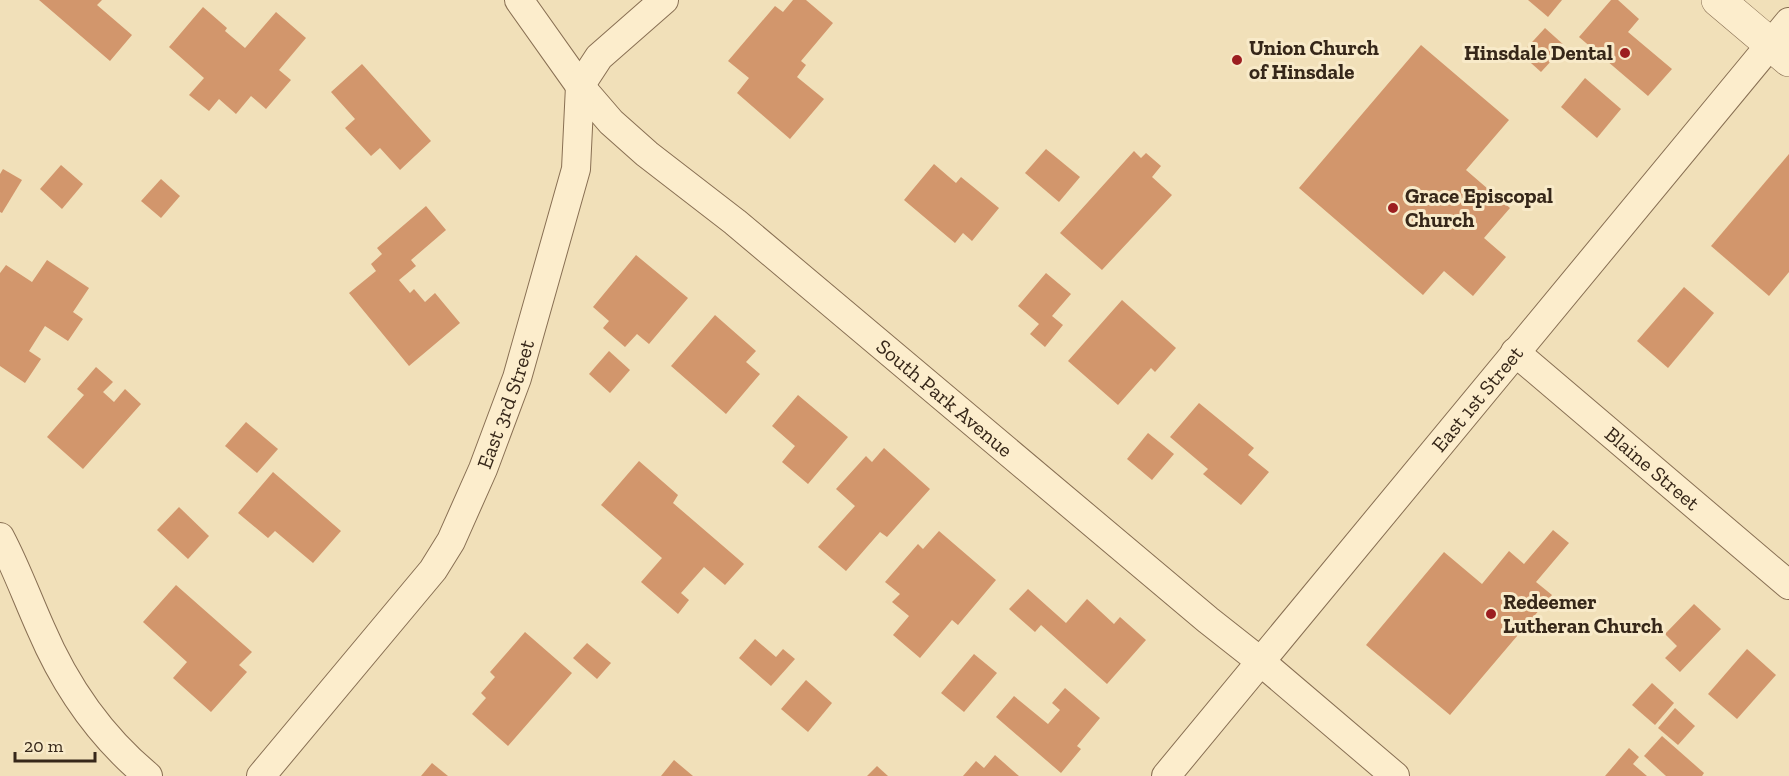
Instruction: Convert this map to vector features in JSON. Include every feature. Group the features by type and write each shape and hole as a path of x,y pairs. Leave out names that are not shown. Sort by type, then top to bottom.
{"street":[{"name":"South Park Avenue","path":"519,0 580,86 611,122 647,154 735,222 1395,776"},
{"path":"580,86 599,57 664,0"},
{"path":"1718,0 1783,42"},
{"name":"East 1st Street","path":"1166,776 1515,352 1783,42"},
{"name":"East 3rd Street","path":"261,776 432,570 451,542 483,469 517,378 560,231 576,169 580,86"},
{"name":"Blaine Street","path":"1515,352 1789,585"},
{"path":"0,537 65,677 96,722 119,750 148,776"}],"building":[{"path":"39,0 102,0 97,5 132,35 110,61"},
{"path":"793,0 806,0 833,23 801,61 806,65 797,77 824,99 790,139 737,93 749,78 728,61 775,6 783,12"},
{"path":"1528,0 1562,0 1548,17"},
{"name":"Hinsdale Dental","path":"1611,0 1618,0 1639,19 1628,32 1672,69 1648,96 1579,37"},
{"path":"203,7 227,28 225,31 245,48 276,12 306,38 279,70 291,80 266,109 251,96 236,114 219,99 209,111 189,95 204,78 169,47"},
{"path":"1545,28 1565,46 1541,72 1521,54"},
{"name":"Grace Episcopal Church","path":"1421,45 1509,120 1466,170 1510,208 1484,238 1506,257 1473,296 1444,271 1423,295 1299,188"},
{"path":"362,64 431,141 400,170 380,148 371,156 345,128 355,119 331,92"},
{"path":"1585,78 1621,109 1597,138 1561,107"},
{"path":"1046,149 1080,177 1059,202 1025,173"},
{"path":"1134,151 1141,158 1146,153 1161,166 1152,177 1172,195 1102,270 1060,233"},
{"path":"1789,154 1789,272 1769,296 1711,246"},
{"path":"934,164 956,183 961,177 999,208 972,241 963,233 955,243 904,200"},
{"path":"61,165 83,184 62,209 40,189"},
{"path":"3,169 22,180 2,213 0,212 0,174"},
{"path":"161,179 180,196 161,218 141,201"},
{"path":"426,206 446,230 411,260 416,266 399,280 410,293 414,289 425,302 435,293 460,323 409,366 349,293 376,271 371,264 382,254 377,248"},
{"path":"636,255 688,298 649,344 637,334 625,347 603,328 609,321 593,307"},
{"path":"47,260 89,288 73,312 83,319 68,341 45,326 29,351 41,359 25,383 0,366 0,273 6,265 32,282"},
{"path":"1046,273 1071,294 1052,316 1063,325 1045,347 1030,334 1039,324 1018,306"},
{"path":"1684,287 1714,313 1668,368 1637,341"},
{"path":"1122,300 1176,348 1155,372 1151,368 1118,405 1068,361"},
{"path":"715,315 756,351 746,362 760,374 726,414 671,366"},
{"path":"609,351 630,370 610,393 589,374"},
{"path":"96,367 113,382 103,392 114,402 125,389 141,404 83,469 47,437 84,395 77,389"},
{"path":"798,395 848,437 808,484 782,462 795,446 772,426"},
{"path":"1199,403 1254,448 1248,455 1269,472 1241,505 1203,474 1208,469 1170,437"},
{"path":"246,422 278,449 257,473 225,446"},
{"path":"1148,433 1174,454 1152,480 1127,459"},
{"path":"884,448 930,489 887,537 880,532 846,571 818,547 855,506 836,489 866,456 872,462"},
{"path":"639,461 678,495 673,503 744,564 725,585 704,567 681,593 689,600 678,614 641,582 662,558 601,505"},
{"path":"273,472 341,531 313,563 275,531 268,538 238,513"},
{"path":"179,507 209,536 188,559 157,530"},
{"name":"Redeemer Lutheran Church","path":"1553,530 1569,543 1536,582 1552,595 1450,715 1366,645 1444,552 1482,584 1509,551 1524,564"},
{"path":"939,531 996,580 958,625 952,620 920,658 893,635 909,616 892,602 900,594 885,582 918,544 923,549"},
{"path":"176,585 252,652 239,665 247,672 211,712 173,678 187,662 143,622"},
{"path":"1028,589 1066,623 1087,599 1114,624 1120,617 1146,640 1107,684 1041,625 1035,632 1009,609"},
{"path":"1694,604 1721,629 1680,672 1665,658 1677,646 1665,634"},
{"path":"525,632 572,673 508,746 472,714 486,698 481,693 495,677 490,672"},
{"path":"755,639 776,657 783,649 795,659 771,686 739,658"},
{"path":"587,643 611,663 597,679 573,658"},
{"path":"1747,649 1776,675 1737,719 1708,694"},
{"path":"974,654 997,673 964,712 941,693"},
{"path":"806,680 832,703 808,732 781,709"},
{"path":"1652,683 1674,703 1655,725 1632,705"},
{"path":"1065,688 1100,718 1077,746 1081,749 1061,773 996,717 1014,696 1048,724 1060,710 1052,703"},
{"path":"1675,708 1695,726 1678,745 1658,728"},
{"path":"1662,736 1704,773 1702,776 1666,776 1644,756"},
{"path":"1629,748 1639,757 1633,764 1647,776 1605,776"},
{"path":"995,755 1019,776 963,776 976,761 984,768"},
{"path":"674,760 693,776 661,776"},
{"path":"432,763 448,776 421,776"},
{"path":"877,766 888,776 867,776"}],"place":[{"name":"Hinsdale Dental","path":"1625,53"},
{"name":"Union Church of Hinsdale","path":"1237,60"},
{"name":"Grace Episcopal Church","path":"1393,208"},
{"name":"Redeemer Lutheran Church","path":"1491,614"}]}
